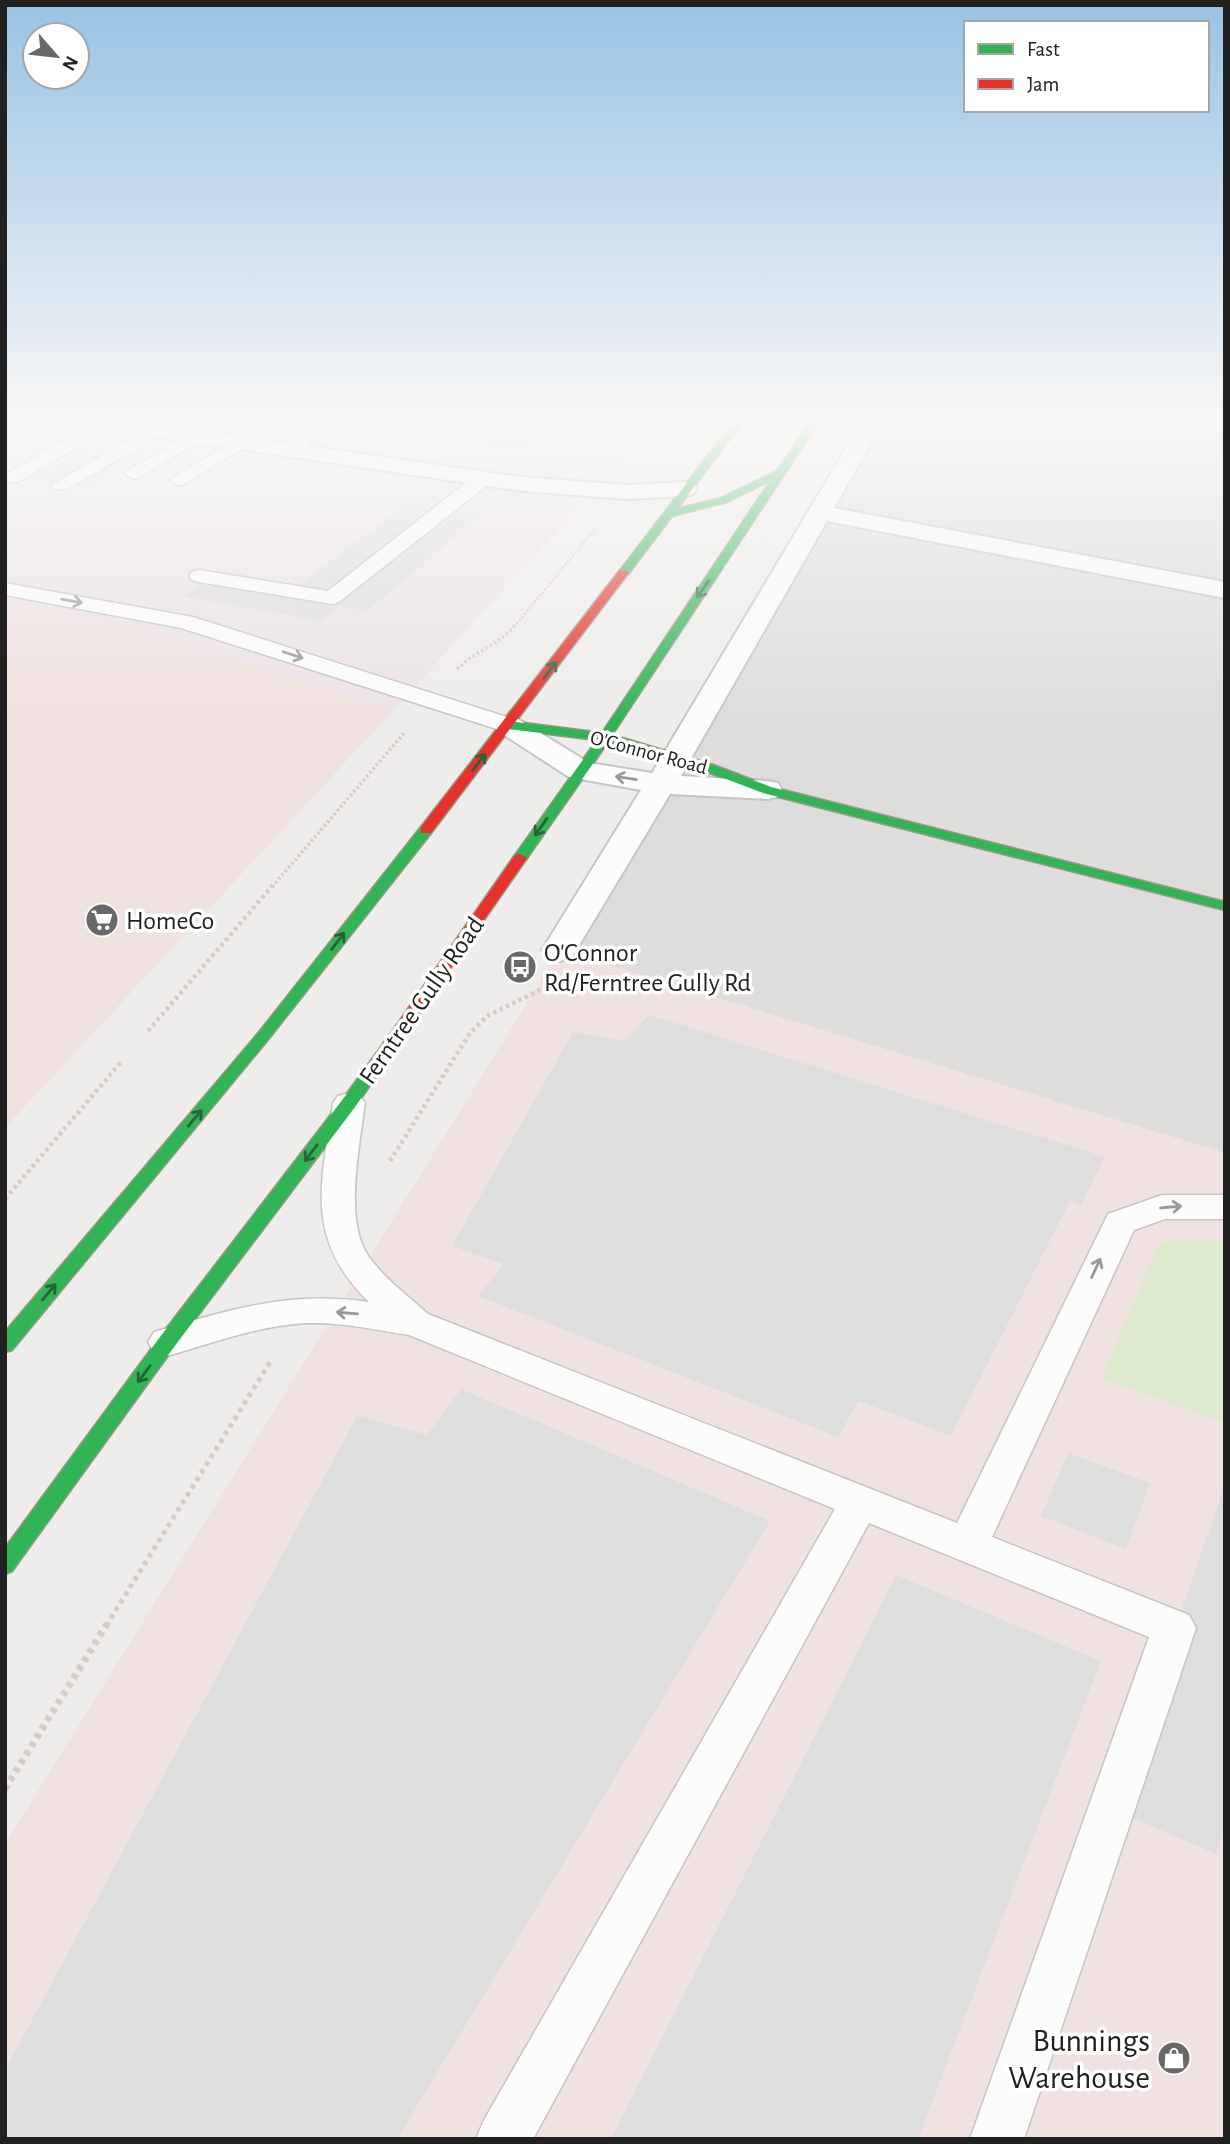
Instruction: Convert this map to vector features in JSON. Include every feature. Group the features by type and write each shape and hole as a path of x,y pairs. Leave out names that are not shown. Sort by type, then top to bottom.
{"main road":[{"path":"5,1345 264,1034 508,725 663,520"},
{"name":"Ferntree Gully Road","path":"5,1565 167,1342 349,1103 605,737 749,520"},
{"name":"O'Connor Road","path":"508,725 605,737 677,757 767,790 1225,906"}],"street":[{"path":"560,950 677,757 814,520"},
{"path":"861,520 1225,590"},
{"name":"O'Connor Road","path":"508,725 580,771 661,784 767,790"}],"lane":[{"path":"199,576 332,598 431,520"},
{"path":"5,589 186,622 508,725"},
{"path":"349,1103 340,1174 339,1220 350,1257 415,1324"},
{"path":"967,1546 1120,1222 1133,1215 1162,1207 1225,1208"},
{"path":"167,1342 266,1315 309,1310 354,1313 415,1324 1174,1628 997,2139"},
{"path":"503,2139 860,1502"}],"path":[{"path":"454,673 471,656 510,632 595,529"},
{"path":"148,1031 408,728"},
{"path":"390,1162 470,1032 486,1016 549,986"},
{"path":"5,1199 121,1062"},
{"path":"5,1789 276,1352"}],"shaded area":[{"path":"5,520 566,520 393,711 155,630 5,603"},
{"path":"385,520 476,520 367,611 340,606 321,621 183,596 219,571 300,585"},
{"path":"815,520 1225,520 1225,1153 560,950"},
{"name":"HomeCo","path":"5,603 155,630 393,711 5,1128"},
{"path":"560,950 1225,1153 1225,2139 5,2139 5,1844"},
{"path":"649,1015 1105,1157 1081,1205 1070,1201 951,1436 859,1401 838,1437 478,1296 504,1264 452,1246 573,1032 624,1041"},
{"path":"461,1389 770,1521 397,2139 5,2139 5,2070 357,1416 427,1435"},
{"path":"1068,1453 1150,1483 1126,1549 1041,1516"},
{"path":"1225,1485 1225,1823 1216,1854 1112,1809"},
{"path":"896,1575 1101,1661 918,2139 611,2139"}],"green space":[{"path":"1225,1239 1225,1423 1101,1378 1160,1242"}],"traffic: fast":[{"path":"624,572 664,520"},
{"path":"520,858 605,737 749,520"},
{"path":"508,725 605,737 709,768 767,790 1225,906"},
{"path":"5,1345 265,1034 426,830"},
{"path":"5,1565 167,1342 349,1103 392,1042"}],"traffic: jam":[{"path":"426,830 624,572"},
{"path":"392,1042 520,858"}],"place":[{"name":"HomeCo","path":"102,920"},
{"name":"O'Connor Rd/Ferntree Gully Rd","path":"520,967"},
{"name":"Bunnings Warehouse","path":"1174,2058"}]}
